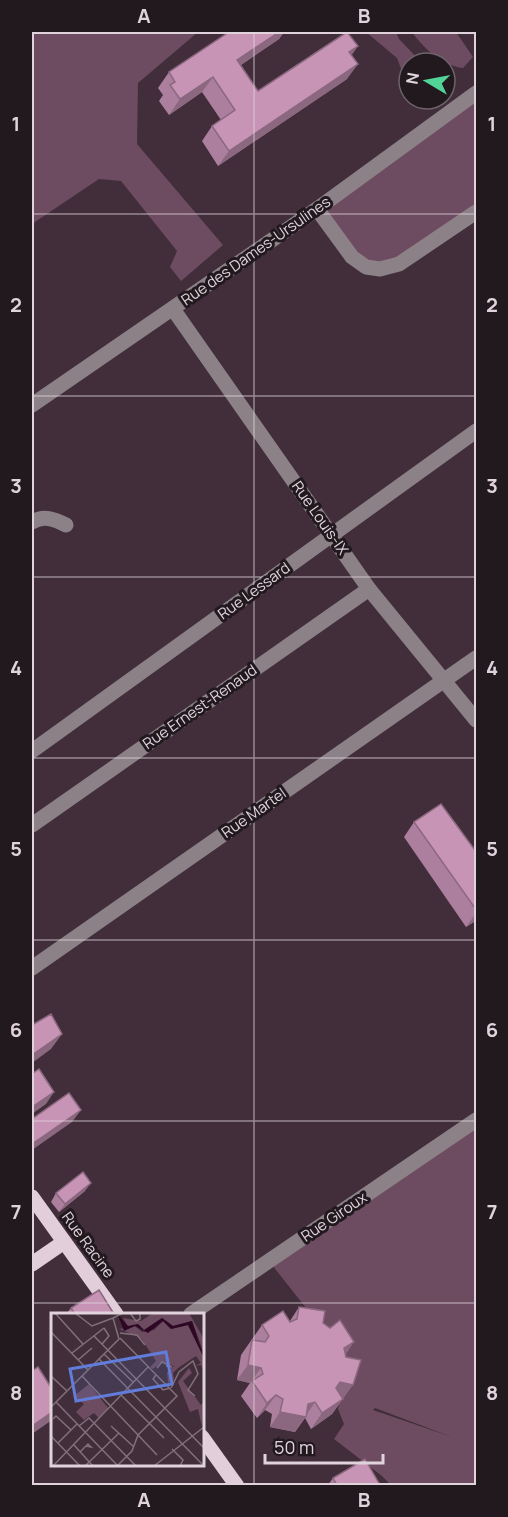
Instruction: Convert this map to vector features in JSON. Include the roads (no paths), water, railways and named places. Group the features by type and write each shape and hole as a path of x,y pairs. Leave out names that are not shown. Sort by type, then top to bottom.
{"main road":[{"name":"Rue Racine","path":"32,1197 115,1313"},
{"path":"32,1264 64,1242"},
{"path":"204,1440 237,1485"}],"street":[{"name":"Rue des Dames-Ursulines","path":"32,405 317,209 477,93"},
{"path":"317,209 352,257 366,267 380,269 399,264 477,212"},
{"name":"Rue Louis-IX","path":"173,309 369,589 477,720"},
{"name":"Rue Lessard","path":"32,751 477,431"},
{"path":"32,522 35,519 51,518 66,525"},
{"name":"Rue Ernest-Renaud","path":"32,825 369,589"},
{"name":"Rue Martel","path":"32,968 477,658"},
{"name":"Rue Giroux","path":"192,1313 477,1120"}]}
